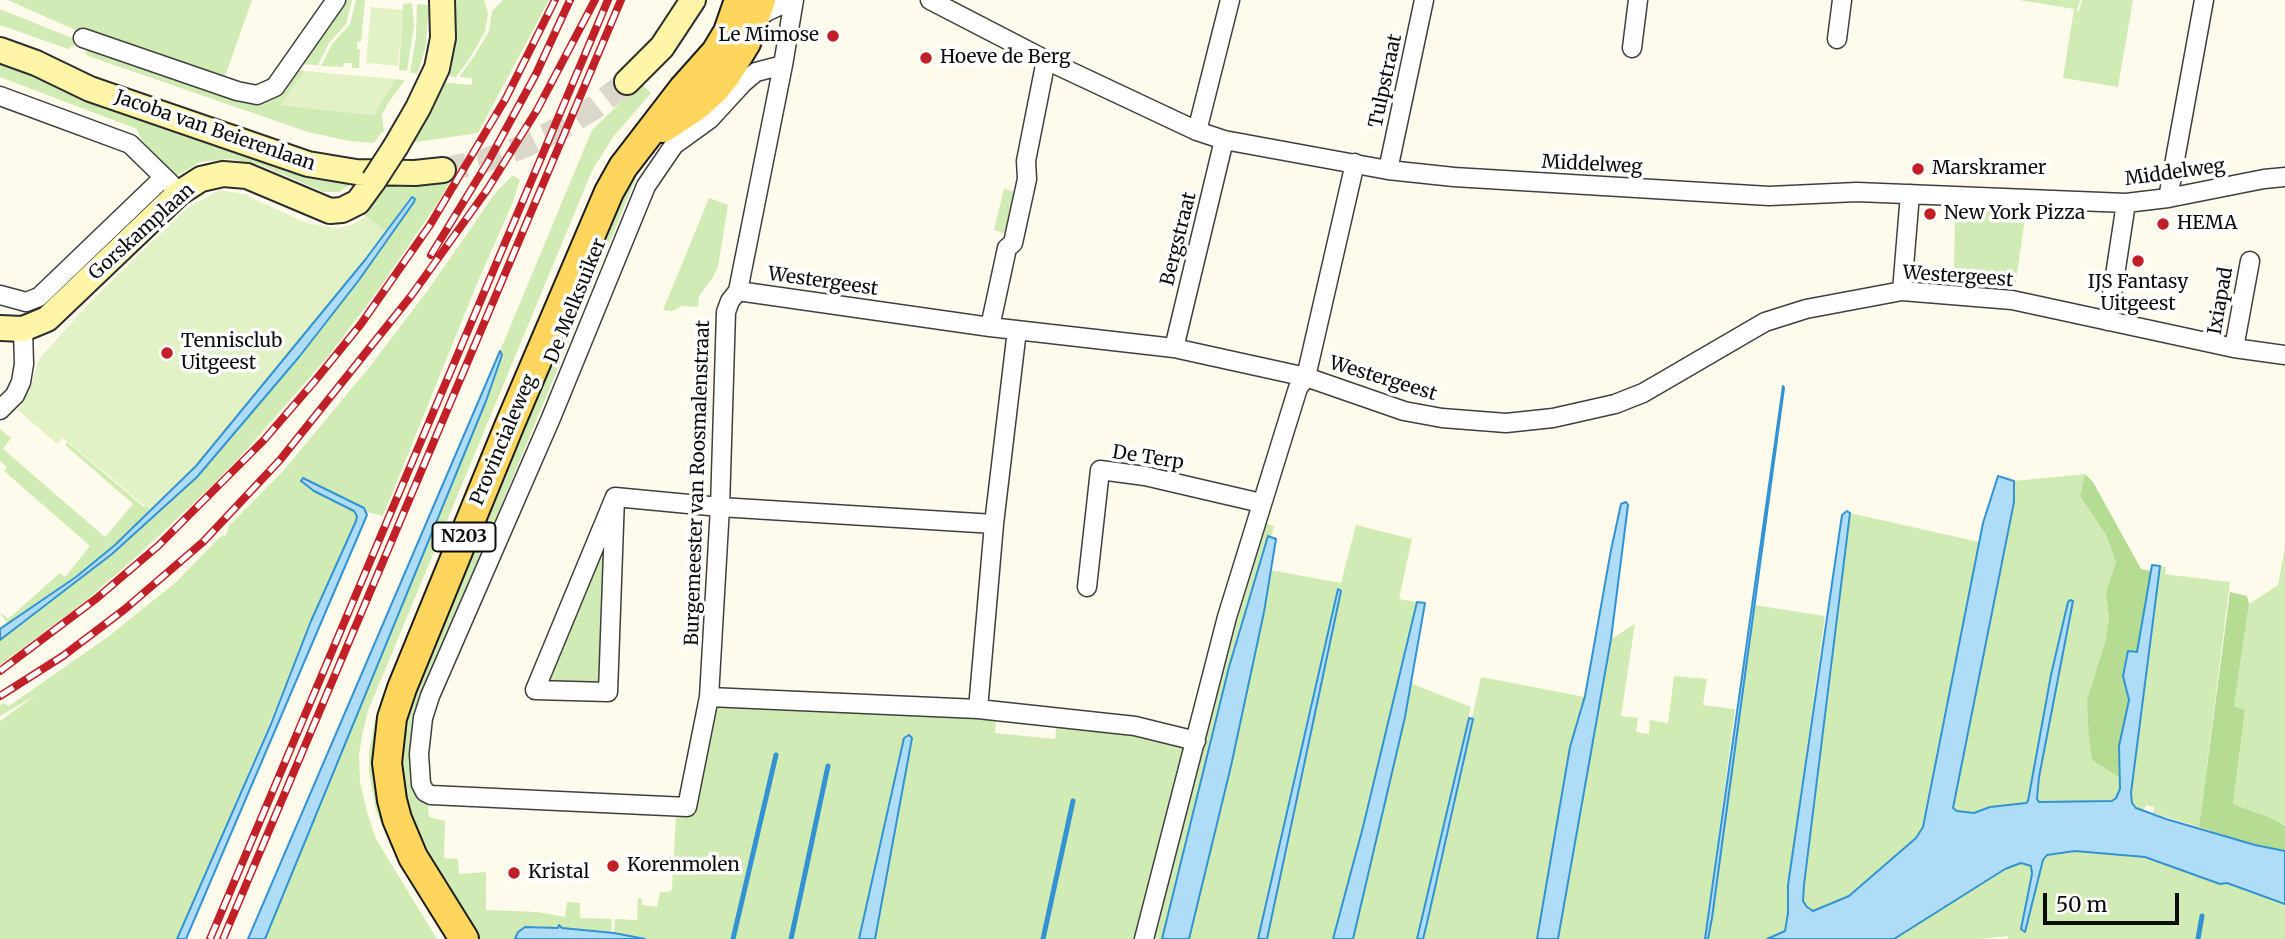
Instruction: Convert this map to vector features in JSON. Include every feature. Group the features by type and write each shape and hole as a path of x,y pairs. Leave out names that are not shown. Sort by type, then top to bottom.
{"main road":[{"name":"Gorskamplaan","path":"11,328 38,324 55,312 172,185 232,174 254,178 323,210 337,211 358,202 396,146 438,68 443,38 442,0"},
{"path":"679,0 624,76 662,47 694,0"},
{"name":"Provincialeweg","path":"464,939 413,857 392,800 387,763 393,718 402,688 505,436 610,192 623,167 683,89 716,52 728,32 751,7"},
{"name":"Jacoba van Beierenlaan","path":"0,50 36,63 94,76 281,143 332,157 444,164"}],"street":[{"path":"83,38 237,91 257,95 275,87 336,0"},
{"path":"751,7 766,12 793,0"},
{"name":"Burgemeester van Roosmalenstraat","path":"687,807 709,697 720,507 726,312 738,292 793,0"},
{"path":"1197,131 1230,0"},
{"name":"Tulpstraat","path":"1388,170 1424,0"},
{"path":"1632,48 1638,0"},
{"path":"1837,39 1842,0"},
{"path":"2168,198 2204,0"},
{"name":"Middelweg","path":"938,2 1046,60 1197,131 1224,140 1388,170 1454,177 1769,196 1857,192 2126,202 2168,198 2285,177"},
{"path":"990,327 1007,248 1013,243 1027,179 1026,161 1046,60"},
{"name":"De Melksuiker","path":"687,807 431,795 425,792 421,784 419,754 430,696 551,418 646,186 674,145 710,119 743,83 756,72 782,65"},
{"name":"Jacoba van Beierenlaan","path":"0,96 130,144 172,185"},
{"name":"Bergstraat","path":"1174,348 1224,140"},
{"path":"1144,939 1227,617 1297,388 1306,377 1355,163"},
{"name":"Gorskamplaan","path":"0,295 26,302 39,297 172,185"},
{"path":"1902,291 1910,194"},
{"path":"2108,321 2126,202"},
{"name":"Ixiapad","path":"2234,348 2250,261"},
{"name":"Westergeest","path":"738,292 990,327 1174,348 1306,377 1404,411 1442,418 1506,423 1553,418 1615,404 1643,393 1765,322 1806,309 1902,291 2012,300 2234,348 2285,355"},
{"path":"0,410 15,395 21,382 24,364 11,328"},
{"path":"978,709 994,524 1017,330"},
{"name":"De Terp","path":"1087,587 1100,470 1145,475 1261,503"},
{"path":"615,498 994,524"},
{"path":"615,498 608,692 535,690 551,651 615,498"},
{"path":"709,697 978,709 1135,726 1196,741"}],"green space":[{"path":"8,0 252,0 224,79 84,34"},
{"path":"340,0 352,0 346,24 329,43 318,65 296,64"},
{"path":"356,0 365,0 361,42 357,42 357,49 360,50 359,68 352,68 352,63 344,63 343,67 321,66 332,44 350,24"},
{"path":"452,0 484,0 488,13 485,32 456,77 444,75"},
{"path":"503,0 549,0 478,133 410,143 441,82 472,85 472,78 459,77 489,31 492,11"},
{"path":"2019,0 2080,0 2079,11 2082,0 2133,0 2118,87 2063,78 2074,9"},
{"path":"412,3 414,26 407,71 399,70 403,4"},
{"path":"417,4 428,5 426,45 418,73 410,73 416,37"},
{"path":"371,7 403,10 398,66 366,63"},
{"path":"0,9 77,40 76,44 68,49 0,25"},
{"path":"87,47 242,99 292,70 305,71 281,105 374,115 395,79 405,80 382,115 384,132 374,143 349,141 308,132 88,56 85,52"},
{"path":"0,60 353,183 339,192 324,192 260,165 230,159 200,162 176,176 141,139 137,129 0,77"},
{"path":"305,71 395,79 374,115 280,105"},
{"path":"641,83 651,93 613,137 592,171 368,711 362,736 359,755 360,782 376,839 437,939 265,939 486,401 502,355 500,351 592,130"},
{"path":"634,169 636,178 427,686 414,781 418,799 428,806 429,817 445,821 444,858 458,859 459,874 486,872 486,910 538,912 565,917 567,902 580,903 580,918 612,919 611,933 561,926 533,926 518,931 515,939 476,939 408,821 398,757 407,700"},
{"path":"513,175 520,180 513,202 383,516 367,512 306,478 302,481 354,511 356,521 177,939 0,939 0,721 36,695 0,716 0,705 3,703 9,706 109,636 175,583 220,537 226,535 229,526 284,470 371,365 428,290 496,192"},
{"path":"452,177 441,198 376,293 330,354 249,447 136,557 84,602 0,665 0,640 112,554 197,477 299,357 377,256 415,199 412,197 407,201 387,232 255,397 175,488 115,545 76,577 0,629 6,622 0,612 8,619 60,573 65,577 90,546 4,471 7,467 0,461 0,429 11,438 3,449 105,537 133,504 65,445 67,442 144,507 351,264 354,224 366,217 362,212 386,182"},
{"path":"1004,189 1022,194 1012,235 994,230"},
{"name":"Tennisclub Uitgeest","path":"219,190 249,195 306,223 338,228 367,217 387,232 225,432 151,511 63,438 57,444 18,410 31,385 39,359 92,300 187,208"},
{"path":"709,198 728,205 718,267 699,296 698,307 683,306 672,311 663,310"},
{"path":"1955,210 2026,212 2015,287 1954,277"},
{"path":"2085,474 2080,496 2106,535 2116,562 2106,592 2109,617 2106,639 2087,700 2092,760 2120,778 2120,789 2112,801 2038,802 2039,777 2049,724 2051,675 2028,801 1990,807 1974,813 1957,811 1953,808 2014,502 2014,481"},
{"path":"2085,474 2093,482 2141,569 2151,571 2137,652 2123,676 2129,700 2119,746 2120,778 2092,760 2089,739 2087,700 2106,639 2109,617 2106,592 2116,562 2106,535 2080,496"},
{"path":"1850,513 1979,542 1923,827 1916,838 1849,896 1813,911 1803,901 1804,885"},
{"path":"1260,521 1274,526 1272,535 1268,536 1229,667 1162,939 1149,939"},
{"path":"1356,525 1412,539 1399,599 1417,602 1333,939 1266,939 1341,592 1338,589 1258,939 1189,939 1242,717 1270,570 1341,583"},
{"path":"2285,546 2285,826 2233,804 2245,710 2234,706 2249,604 2278,585"},
{"path":"603,557 605,562 599,680 596,683 552,682 549,677 598,559"},
{"path":"2160,566 2166,567 2165,574 2230,582 2199,827 2153,813 2154,807 2146,805 2144,810 2136,808 2132,803 2131,793"},
{"path":"2230,592 2247,596 2249,604 2234,706 2245,710 2233,804 2285,826 2285,851 2255,845 2199,827"},
{"path":"1754,605 1825,616 1788,885 1788,913 1785,931 1767,939 1708,939"},
{"path":"1635,624 1621,716 1638,718 1636,732 1649,734 1650,720 1668,723 1674,676 1707,679 1703,705 1735,709 1705,939 1558,939 1611,639"},
{"path":"1481,677 1585,697 1570,747 1537,939 1423,939"},
{"path":"1410,683 1471,707 1469,716 1417,939 1353,939 1405,717"},
{"path":"387,686 390,687 380,717 448,939 390,845 376,811 369,773 369,752 375,721"},
{"path":"715,708 981,715 996,718 995,733 1055,739 1057,722 1132,731 1182,744 1188,754 1140,939 875,939 912,738 904,738 859,939 645,939 614,933 615,919 637,920 638,898 642,899 642,905 657,907 660,892 669,892 672,889 676,816 688,815"},
{"path":"2075,851 2145,857 2274,899 2285,904 2285,939 2008,939 2008,936 1982,939 1894,939 2005,869 2020,863 2031,866 2032,874 2021,929 2025,932 2043,860 2047,855"}],"water":[{"path":"412,197 414,202 359,280 299,357 197,477 112,554 0,640 0,629 76,577 115,545 196,466 365,260"},
{"path":"500,351 502,355 486,401 265,939 248,939"},
{"path":"1783,386 1712,918 1708,939 1705,939"},
{"path":"1998,476 2014,481 2014,502 1953,808 1974,813 1990,807 2028,801 2051,675 2070,600 2073,601 2037,799 2039,802 2112,801 2116,798 2120,789 2119,746 2129,700 2123,676 2128,651 2137,652 2152,565 2160,566 2131,793 2132,803 2136,808 2166,819 2285,851 2285,904 2145,857 2075,851 2047,855 2043,860 2025,932 2021,929 2032,874 2031,866 2021,863 2005,869 1894,939 1767,939 1785,931 1788,885 1842,515 1847,511 1850,513 1804,885 1803,901 1813,911 1849,896 1916,838 1923,827 1983,523"},
{"path":"303,478 364,508 367,515 186,939 177,939 356,521 354,511 314,491 301,481"},
{"path":"1626,502 1628,505 1611,639 1558,939 1537,939 1570,747 1585,696 1621,504"},
{"path":"1268,536 1276,539 1264,612 1231,766 1189,939 1162,939 1229,667"},
{"path":"1338,589 1341,591 1267,939 1258,939"},
{"path":"1417,602 1425,603 1405,717 1353,939 1333,939 1363,827"},
{"path":"1469,718 1473,719 1427,923 1423,939 1417,939"},
{"path":"909,735 912,738 875,939 859,939 904,738"},
{"path":"559,925 562,928 645,939 515,939 518,932 525,927 558,928"}],"waterway":[{"path":"733,939 776,755"},
{"path":"791,939 828,766"},
{"path":"1043,939 1073,801"},
{"path":"2198,939 2202,916"}],"tunnel":[{"path":"443,170 483,161 522,147 595,107 627,82"}],"railway":[{"path":"0,671 97,598 158,546 264,440 314,382 361,324 430,225 506,98 555,0"},
{"path":"431,255 488,162 536,74 570,0"},
{"path":"0,696 63,656 125,609 203,542 280,460 411,296 487,190 537,110 595,0"},
{"path":"210,939 608,0"},
{"path":"223,939 621,0"}],"place":[{"name":"Le Mimose","path":"833,36"},
{"name":"Hoeve de Berg","path":"926,58"},
{"name":"Marskramer","path":"1918,169"},
{"name":"New York Pizza","path":"1930,214"},
{"name":"HEMA","path":"2163,224"},
{"name":"IJS Fantasy Uitgeest","path":"2138,261"},
{"name":"Tennisclub Uitgeest","path":"167,353"},
{"name":"Korenmolen","path":"613,866"},
{"name":"Kristal","path":"514,873"}]}
